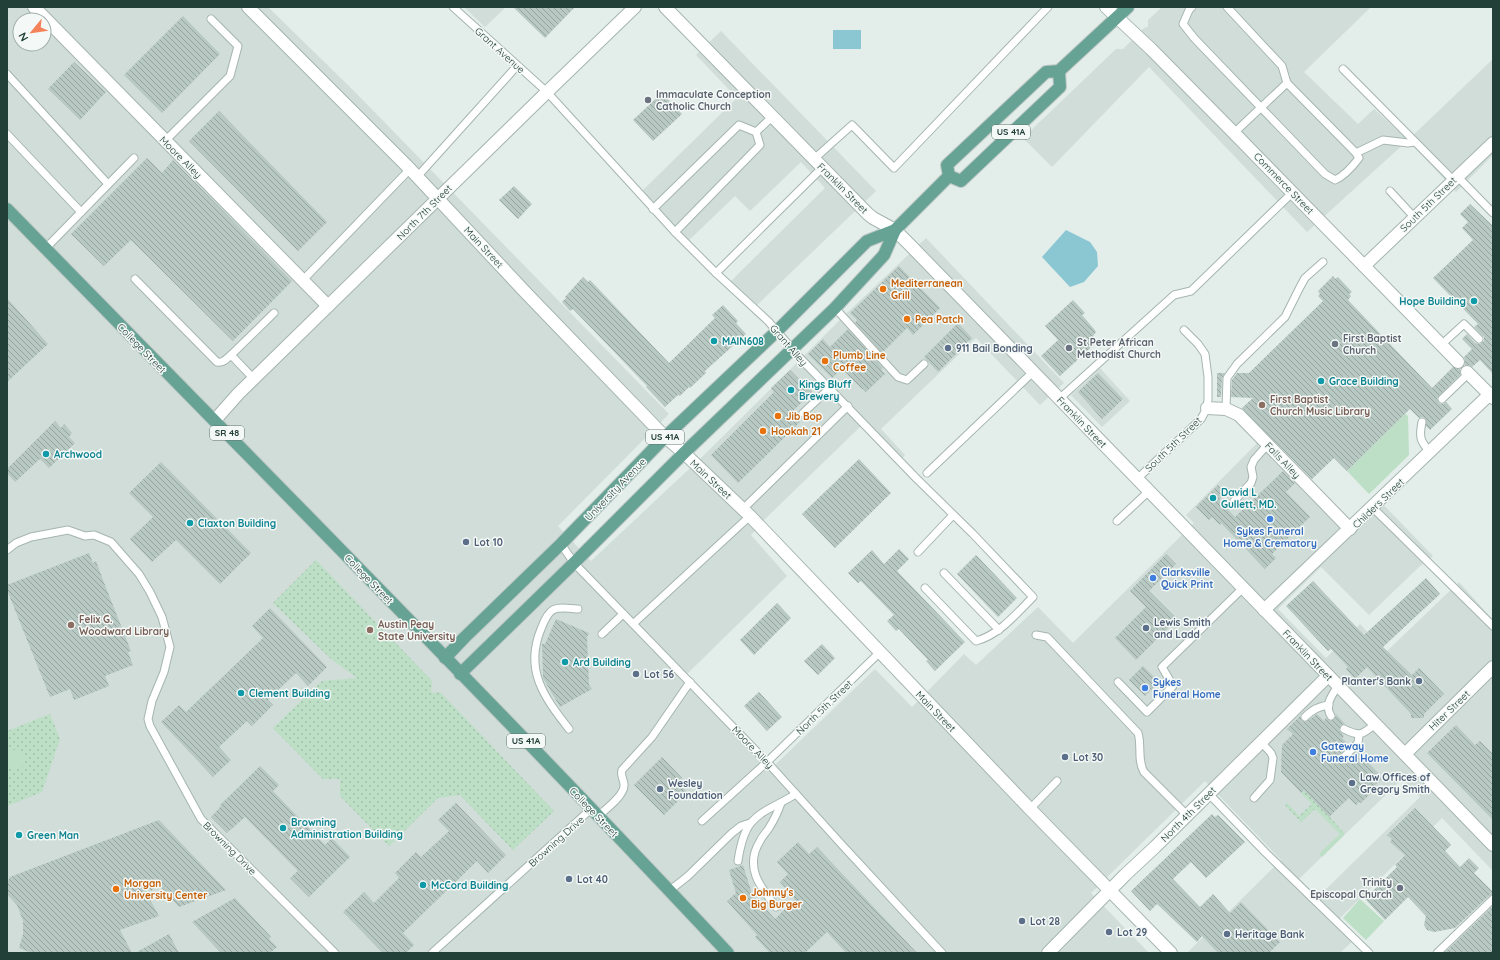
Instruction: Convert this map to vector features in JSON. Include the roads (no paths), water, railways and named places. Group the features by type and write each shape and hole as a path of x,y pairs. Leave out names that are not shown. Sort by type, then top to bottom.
{"main road":[{"name":"US 41A","path":"1059,71 1060,87 961,181 949,176 947,165 975,138 1046,72 1059,71 1128,7"},
{"name":"University Avenue","path":"460,674 684,453 834,308 884,256 895,230 949,176"},
{"name":"College Street","path":"7,209 215,420 595,812 728,953"},
{"name":"University Avenue","path":"445,658 561,544 666,437 777,331 867,241 895,230"}],"street":[{"name":"Moore Alley","path":"34,7 328,306"},
{"name":"Main Street","path":"248,7 414,173 527,294 666,437 746,512 1171,953"},
{"name":"North 7th Street","path":"215,420 328,306 635,7"},
{"name":"Franklin Street","path":"665,7 868,214 895,230 1493,845"},
{"name":"Commerce Street","path":"1106,7 1151,49 1234,132 1458,362"},
{"name":"South 5th Street","path":"1364,266 1493,143"},
{"path":"1468,372 1491,396"},
{"name":"Childers Street","path":"1264,610 1491,396"},
{"name":"Falls Alley","path":"1207,408 1226,409 1239,415 1350,529"},
{"name":"Hiter Street","path":"1405,754 1493,667"},
{"name":"North 4th Street","path":"1048,953 1187,815 1209,794 1233,776 1261,742 1328,676"}],"lane":[{"name":"Grant Avenue","path":"453,7 547,92"},
{"path":"716,273 818,164 852,124 894,168 1048,7"},
{"path":"1192,7 1189,10 1183,24 1195,39 1330,178 1335,180 1339,178 1356,162 1358,158 1356,153 1287,83 1282,66 1227,7"},
{"path":"166,140 230,76 238,46 211,19"},
{"path":"303,280 414,173 517,66"},
{"path":"1343,69 1414,142 1493,213"},
{"path":"7,74 108,184"},
{"path":"1234,132 1287,83"},
{"name":"Grant Alley","path":"547,92 675,232 716,273 768,321 793,348 800,358 1033,597 999,630"},
{"path":"756,132 772,116"},
{"path":"654,209 739,125 756,132"},
{"path":"675,232 760,145 756,132"},
{"path":"7,134 81,212"},
{"path":"1356,153 1383,140 1408,143 1414,142"},
{"path":"46,248 134,158"},
{"path":"1390,191 1414,217"},
{"path":"1059,399 1174,295 1191,291 1293,192"},
{"path":"1226,409 1227,378 1237,364 1285,317 1305,278 1323,262"},
{"path":"135,279 217,362 221,363 274,313"},
{"path":"834,308 898,377 907,380 924,364"},
{"path":"1441,345 1464,324 1479,339"},
{"path":"1184,330 1198,344 1205,354 1208,377 1207,408"},
{"path":"230,355 254,379"},
{"path":"927,473 1033,372"},
{"path":"1442,399 1468,372"},
{"path":"803,413 830,388"},
{"path":"633,624 746,512 848,406"},
{"name":"South 5th Street","path":"1137,479 1201,419 1207,408"},
{"path":"1422,422 1420,437 1421,442 1430,452"},
{"path":"1234,501 1251,483 1253,477 1251,467 1254,460 1268,444"},
{"path":"1117,520 1149,491"},
{"path":"1373,508 1493,626"},
{"path":"918,552 953,515"},
{"name":"Browning Drive","path":"7,550 31,537 68,530 85,536 94,536 111,542 139,574 150,592 162,617 170,647 164,672 152,701 148,719 150,726 200,818 334,953"},
{"name":"Moore Alley","path":"561,544 574,563 767,762 942,953"},
{"path":"925,588 976,640 990,636 999,630 944,574"},
{"path":"1118,682 1147,712 1174,686 1162,667 1243,588"},
{"path":"569,729 545,695 537,676 534,661 535,646 544,620 551,610 559,607 578,609"},
{"path":"602,634 623,614"},
{"path":"1036,635 1047,637 1138,733 1140,740 1140,766 1144,772 1187,815"},
{"name":"North 5th Street","path":"702,821 767,762 880,652"},
{"name":"Browning Drive","path":"432,953 547,849 595,812 617,799 625,786 621,774 622,770 652,737 690,682"},
{"path":"1331,716 1328,711 1329,698 1338,686"},
{"path":"1305,717 1312,710 1318,707 1329,705"},
{"path":"1344,729 1355,735 1364,734 1375,724"},
{"path":"1344,757 1358,744 1359,734"},
{"path":"1254,798 1270,780 1273,758 1271,753 1261,742"},
{"path":"1030,808 1057,781"},
{"path":"738,861 741,845 750,823 760,813 796,794"},
{"path":"1209,794 1265,852 1368,953"},
{"path":"776,907 760,886 754,874 753,862 755,852 760,841 769,829 781,803"},
{"path":"669,891 688,876 732,832 741,826 750,823"},
{"path":"1437,953 1493,899"}],"water":[{"path":"833,30 861,30 861,49 833,49"},
{"path":"1066,230 1090,242 1097,252 1098,266 1084,282 1070,287 1042,257"}],"place":[{"name":"Immaculate Conception Catholic Church","path":"648,100"},
{"name":"Mediterranean Grill","path":"883,289"},
{"name":"Hope Building","path":"1474,301"},
{"name":"Pea Patch","path":"907,319"},
{"name":"MAIN608","path":"714,341"},
{"name":"First Baptist Church","path":"1335,344"},
{"name":"911 Bail Bonding","path":"948,348"},
{"name":"St Peter African Methodist Church","path":"1069,348"},
{"name":"Plumb Line Coffee","path":"825,361"},
{"name":"Grace Building","path":"1321,381"},
{"name":"Kings Bluff Brewery","path":"791,390"},
{"name":"First Baptist Church Music Library","path":"1262,405"},
{"name":"Jib Bop","path":"778,416"},
{"name":"Hookah 21","path":"763,431"},
{"name":"Archwood","path":"46,454"},
{"name":"David L Gullett, MD.","path":"1213,498"},
{"name":"Sykes Funeral Home & Crematory","path":"1270,519"},
{"name":"Claxton Building","path":"190,523"},
{"name":"Lot 10","path":"466,542"},
{"name":"Clarksville Quick Print","path":"1153,578"},
{"name":"Felix G. Woodward Library","path":"71,625"},
{"name":"Lewis Smith and Ladd","path":"1146,628"},
{"name":"Austin Peay State University","path":"370,630"},
{"name":"Ard Building","path":"565,662"},
{"name":"Lot 56","path":"636,674"},
{"name":"Planter's Bank","path":"1419,681"},
{"name":"Sykes Funeral Home","path":"1145,688"},
{"name":"Clement Building","path":"241,693"},
{"name":"Gateway Funeral Home","path":"1313,752"},
{"name":"Lot 30","path":"1065,757"},
{"name":"Law Offices of Gregory Smith","path":"1352,783"},
{"name":"Wesley Foundation","path":"660,789"},
{"name":"Browning Administration Building","path":"283,828"},
{"name":"Green Man","path":"19,835"},
{"name":"Lot 40","path":"569,879"},
{"name":"McCord Building","path":"423,885"},
{"name":"Trinity Episcopal Church","path":"1400,888"},
{"name":"Morgan University Center","path":"116,889"},
{"name":"Johnny's Big Burger","path":"743,898"},
{"name":"Lot 28","path":"1022,921"},
{"name":"Lot 29","path":"1109,932"},
{"name":"Heritage Bank","path":"1227,934"}]}
